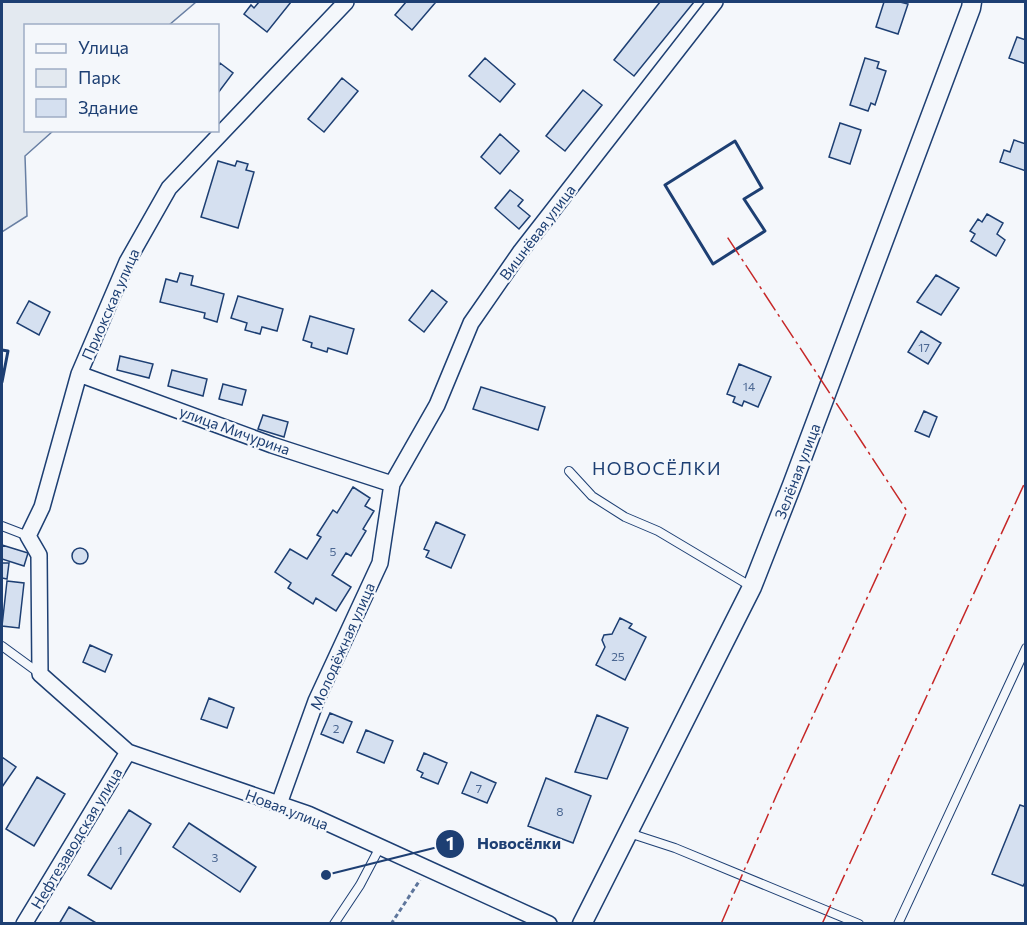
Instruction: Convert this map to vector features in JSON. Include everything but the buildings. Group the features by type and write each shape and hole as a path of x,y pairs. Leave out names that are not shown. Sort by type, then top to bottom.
{"street":[{"name":"Приокская улица","path":"28,536 42,507 79,374 127,262 170,188 345,2"},
{"name":"Вишнёвая улица","path":"392,484 437,405 471,323 521,251 715,2"},
{"name":"Зелёная улица","path":"582,924 752,587 972,2"},
{"name":"улица Мичурина","path":"79,374 272,445 392,484"},
{"name":"Молодёжная улица","path":"279,804 316,701 380,563 392,484"},
{"path":"28,536 39,555 40,674"},
{"name":"Новая улица","path":"40,674 128,752 308,814 549,924"},
{"name":"Нефтезаводская улица","path":"24,924 128,752"}],"lane":[{"path":"569,471 592,496 625,517 658,531 752,587"},
{"path":"2,526 28,536"},
{"path":"2,646 40,674"},
{"path":"898,924 1026,648"},
{"path":"628,833 675,848 859,924"},
{"path":"334,924 360,885 380,847"}],"path":[{"path":"391,924 427,869"}],"green space":[{"path":"2,2 196,2 170,24 24,24 24,132 52,132 25,156 27,216 2,232"}],"wall":[{"path":"735,141 762,188 744,199 765,231 713,264 665,185 735,141"},
{"path":"2,350 8,351 2,382"}],"power":[{"path":"721,924 777,794 907,511 726,235"},
{"path":"822,924 1026,480"}],"place":[{"name":"Новосёлки","path":"326,875"}],"district":[{"name":"НОВОСЁЛКИ","path":"657,468"}]}
